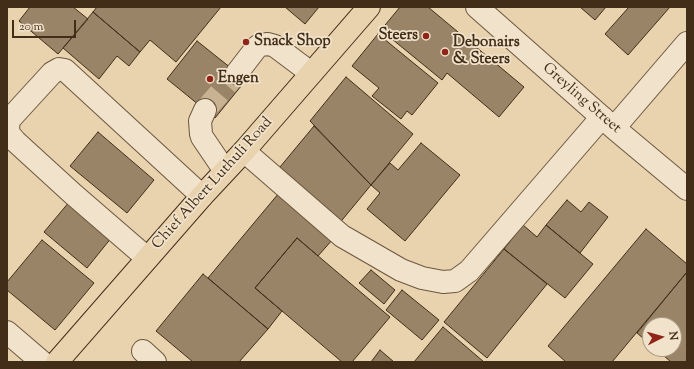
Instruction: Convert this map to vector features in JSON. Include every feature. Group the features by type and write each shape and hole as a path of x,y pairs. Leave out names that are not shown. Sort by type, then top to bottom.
{"main road":[{"name":"Chief Albert Luthuli Road","path":"57,362 369,7"}],"street":[{"name":"Greyling Street","path":"477,7 608,123 687,189"},
{"path":"244,151 342,236 401,270 422,278 443,282 455,281 469,271 608,123 687,43"},
{"path":"237,73 257,47 268,44 275,46 311,73"},
{"path":"147,258 15,141 9,134 9,120 52,73 59,69 65,70 202,196"},
{"path":"205,110 200,121 201,134 225,171"},
{"path":"7,332 42,362"}],"building":[{"path":"30,7 73,7 88,19 58,54 19,21"},
{"path":"97,7 221,7 176,62 150,40 140,52 93,12"},
{"path":"285,7 319,7 305,24"},
{"name":"Debonairs & Steers","path":"400,7 428,7 524,87 499,117 447,73 442,80 381,30"},
{"path":"580,7 606,7 595,20"},
{"path":"629,7 670,7 628,55 605,34"},
{"path":"93,12 140,52 129,66 117,56 99,79 63,48"},
{"path":"378,34 438,83 412,115 407,111 401,119 372,96 379,88 352,66"},
{"path":"197,41 246,80 215,118 167,79"},
{"path":"346,77 413,134 371,185 310,121"},
{"path":"314,126 371,185 338,225 275,173"},
{"path":"98,132 154,180 127,213 70,166"},
{"path":"421,143 460,175 405,241 367,209 380,193 371,185 390,163 398,170"},
{"path":"279,193 333,239 318,256 297,238 255,288 282,311 268,329 208,278"},
{"path":"567,200 581,212 589,202 608,217 580,253 546,225"},
{"path":"70,201 112,237 87,268 44,232"},
{"path":"523,225 537,237 546,225 593,264 565,298 504,249"},
{"path":"646,229 687,264 687,272 650,317 642,317 642,326 612,362 566,362 548,346"},
{"path":"297,238 390,317 352,362 342,362 255,288"},
{"path":"42,240 94,283 55,330 7,290 7,282"},
{"path":"504,249 547,284 487,358 444,322"},
{"path":"371,270 395,290 384,304 359,283"},
{"path":"687,272 687,362 671,362 665,357 682,357 682,317 650,317"},
{"path":"203,274 268,329 239,362 193,362 156,331"},
{"path":"402,290 439,320 422,340 386,310"},
{"path":"443,327 484,362 414,362"},
{"path":"642,327 642,337 637,333"},
{"path":"380,350 394,362 371,362"}],"tunnel":[{"path":"205,110 237,73"}],"place":[{"name":"Steers","path":"426,36"},
{"name":"Snack Shop","path":"246,42"},
{"name":"Debonairs & Steers","path":"445,52"},
{"name":"Engen","path":"210,79"}]}
